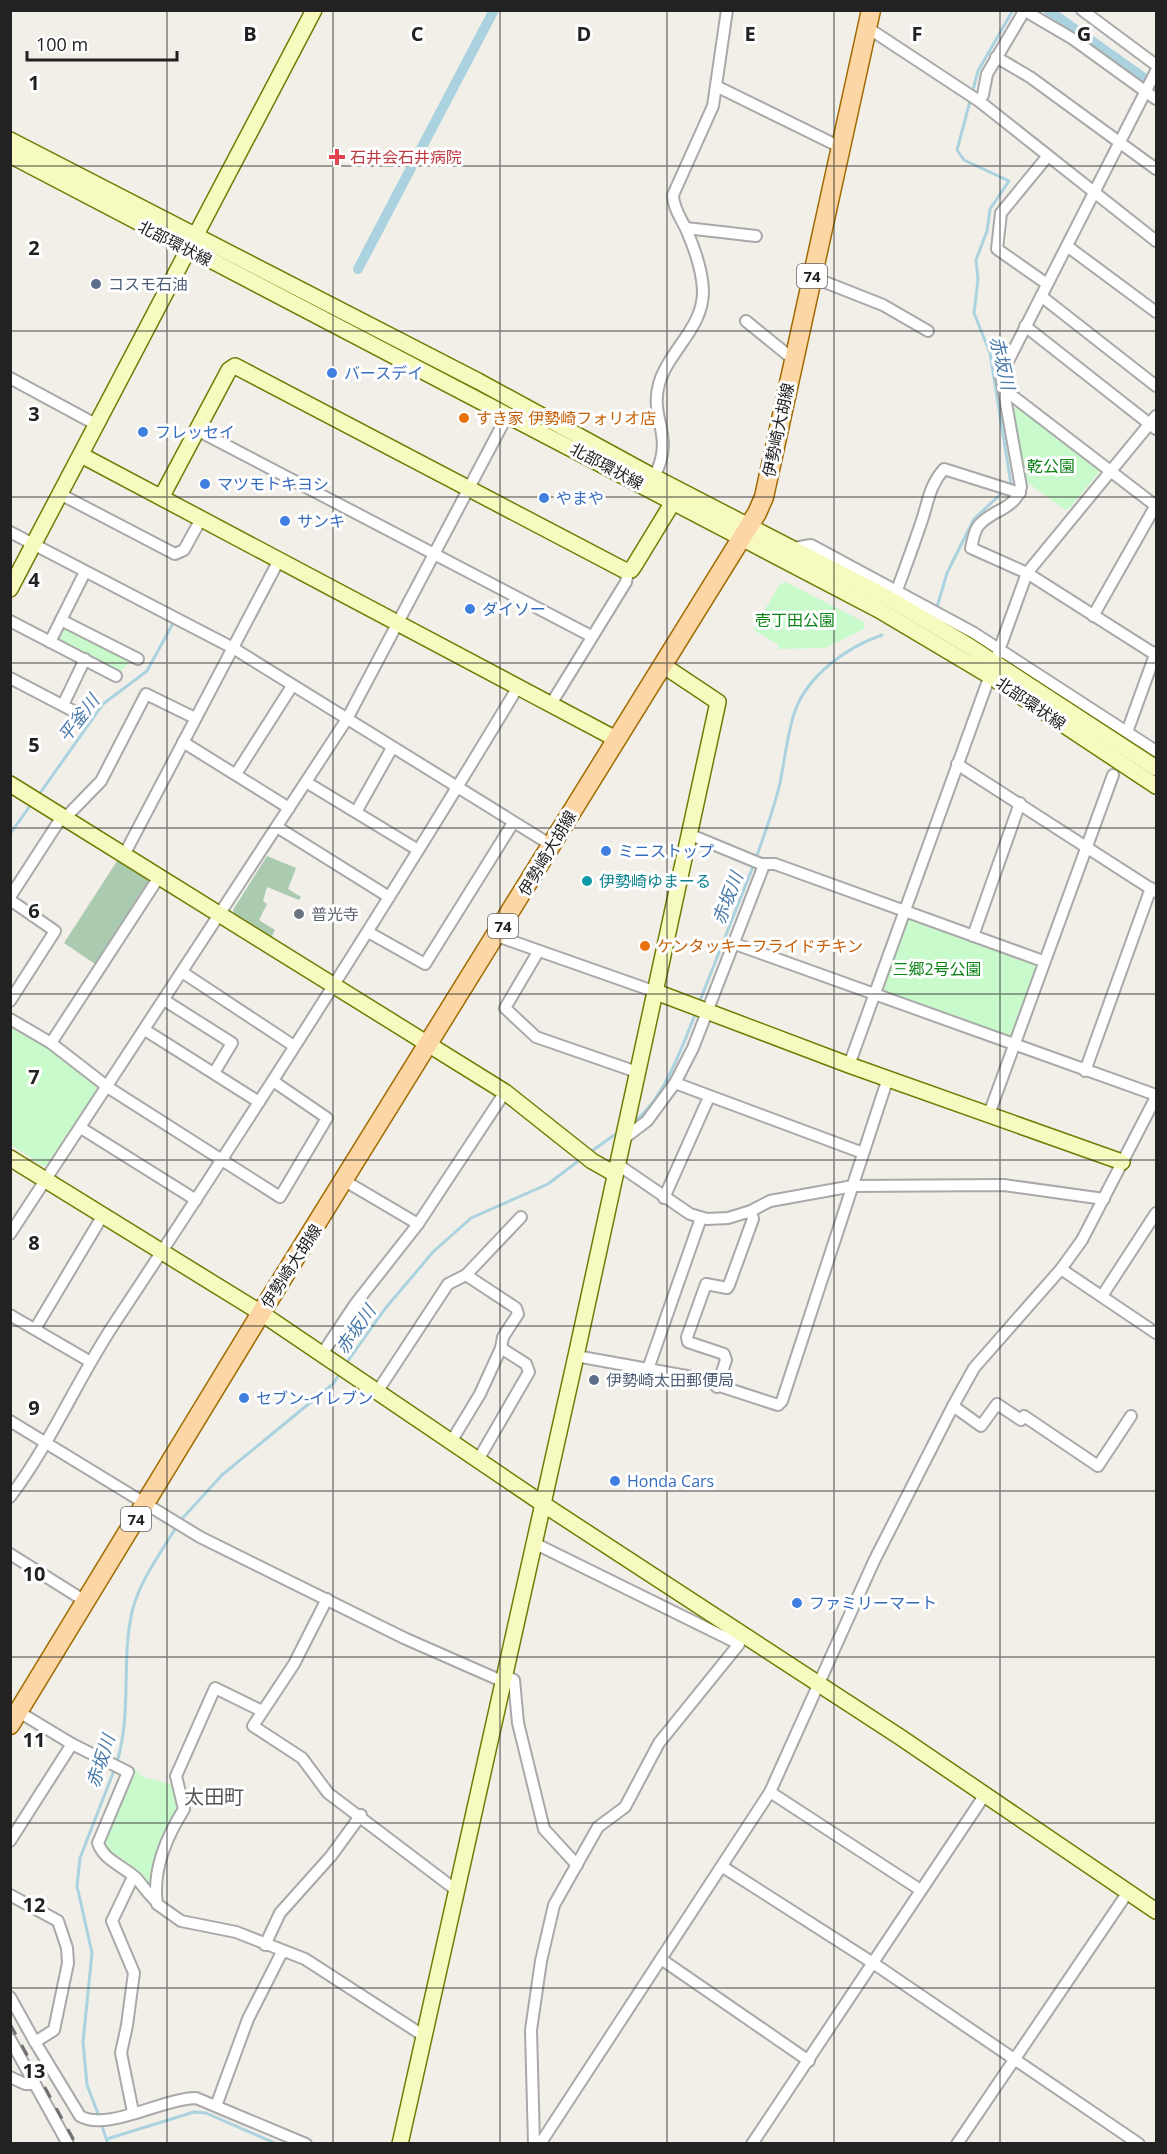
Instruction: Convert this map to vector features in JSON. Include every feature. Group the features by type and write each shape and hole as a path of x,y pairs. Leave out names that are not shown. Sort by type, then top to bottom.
{"main road":[{"name":"伊勢崎大胡線","path":"14,1718 261,1313 663,666 764,497 869,19"}],"street":[{"path":"10,589 314,10"},
{"path":"654,477 665,451 658,387 667,367 690,333 700,312 703,296 699,267 686,228 674,205 673,195 708,122 718,87 728,10"},
{"path":"1083,10 1156,65"},
{"path":"979,101 983,95 984,81 996,57 1010,39 1023,13 1027,12 1065,34 1156,99"},
{"path":"869,19 979,101 1156,241"},
{"path":"996,57 1030,77 1156,169"},
{"path":"1127,732 1156,654 1027,573 971,548 980,524 1012,504 1020,493 1020,472 1010,435 1006,391 1001,375 1024,326 1095,195 1156,71"},
{"path":"718,87 840,147"},
{"name":"北部環状線","path":"10,140 192,243 673,502 745,532 794,548 906,608 994,662 1156,768"},
{"name":"北部環状線","path":"10,155 478,381 654,477 879,610 994,662 1156,786"},
{"path":"1047,157 1001,213 997,249 1047,284"},
{"path":"686,228 756,236"},
{"path":"1067,246 1156,312"},
{"path":"812,277 883,305 928,332"},
{"path":"1041,296 1156,386"},
{"path":"746,321 794,360"},
{"path":"849,1065 903,910 1027,573 1110,472 1154,423 1024,326"},
{"path":"162,496 229,370 235,366 628,571"},
{"path":"10,378 97,425"},
{"path":"1006,391 1156,506 1093,616"},
{"path":"10,1234 109,1088 348,719 508,414"},
{"path":"197,430 591,636"},
{"path":"81,455 616,739"},
{"path":"897,590 922,523 925,502 934,480 944,469 1020,493"},
{"path":"60,494 176,554 184,550 201,519"},
{"path":"550,704 626,582 628,571 673,502"},
{"path":"10,532 233,648 552,845"},
{"path":"794,548 811,545 897,590 994,662 1127,732 1156,751"},
{"path":"124,855 279,560"},
{"path":"50,642 85,572"},
{"path":"61,620 138,659"},
{"path":"10,621 116,676"},
{"path":"63,705 85,659"},
{"path":"400,2144 691,835 718,702 663,666"},
{"path":"10,678 81,715"},
{"path":"236,774 292,686"},
{"path":"10,1497 46,1442 89,1361 335,986 518,687"},
{"path":"10,1001 55,931 10,899 64,817 101,782 146,694 195,718"},
{"path":"183,742 289,808"},
{"path":"356,812 392,748"},
{"path":"957,764 1154,890 1085,1071"},
{"path":"989,1114 1043,961 1113,775"},
{"path":"306,782 418,850"},
{"path":"16,791 41,802 506,1092 592,1161 616,1169 701,1218 728,1218 751,1211 770,1201 853,1186 1004,1185 1104,1199"},
{"path":"973,936 1020,803"},
{"path":"368,932 425,964 513,823"},
{"path":"277,827 389,897"},
{"path":"691,835 765,865 775,864 1043,961"},
{"path":"622,1140 647,1121 675,1083 735,944 765,865"},
{"path":"51,1043 159,877"},
{"path":"497,936 1122,1162"},
{"path":"540,2144 770,1792 874,1561 974,1368 1061,1269 1088,1231 1156,1100 1014,1044 735,944"},
{"path":"538,952 504,1008 536,1037 637,1072"},
{"path":"182,972 294,1046"},
{"path":"10,978 21,984"},
{"path":"164,1000 232,1043 214,1073"},
{"path":"10,1019 51,1043 109,1088 280,1197 327,1118 273,1081"},
{"path":"145,1030 259,1102"},
{"path":"576,1356 692,1377 778,1405 782,1401 888,1078"},
{"path":"675,1083 863,1153"},
{"path":"322,1354 356,1303 418,1224 506,1092"},
{"path":"664,1198 709,1097"},
{"path":"81,1128 196,1200"},
{"path":"10,1158 261,1313 543,1504 820,1684 1156,1911"},
{"path":"345,1181 418,1224"},
{"path":"717,1387 726,1360 724,1354 688,1342 687,1337 706,1284 727,1288 729,1285 753,1219 751,1211"},
{"path":"1102,1296 1156,1213"},
{"path":"35,1329 104,1215"},
{"path":"377,1392 448,1284 466,1275 521,1217"},
{"path":"648,1369 701,1218"},
{"path":"1061,1269 1156,1333"},
{"path":"451,1442 480,1394 501,1348 503,1337 518,1314 516,1308 466,1275"},
{"path":"10,1315 89,1361"},
{"path":"478,1460 529,1372 526,1364 501,1348"},
{"path":"953,1406 981,1426 997,1404 1021,1420 1024,1416 1098,1466 1131,1416"},
{"path":"10,1421 144,1506 200,1537 404,1638 504,1679 514,1680 518,1723 544,1829 578,1865"},
{"path":"534,1543 739,1644 658,1743 625,1807 598,1827 554,1905 541,1961 531,2030 534,2144"},
{"path":"10,1554 85,1601"},
{"path":"327,1599 294,1664 253,1726 302,1758 328,1793 361,1815 456,1890"},
{"path":"156,1901 167,1836 184,1809 176,1776 215,1688 262,1711"},
{"path":"14,1718 127,1772 99,1843 102,1853 133,1877 161,1909 181,1921 237,1932 282,1952 305,1959 424,2036"},
{"path":"10,1840 72,1744"},
{"path":"770,1792 919,1889"},
{"path":"752,2144 809,2061 919,1889 984,1796"},
{"path":"265,1945 280,1913 331,1856 361,1815"},
{"path":"723,1867 873,1963 1139,2144"},
{"path":"133,1877 112,1921 134,1973 128,2025 121,2053 133,2112"},
{"path":"957,2144 1128,1892"},
{"path":"10,1895 58,1921 67,1948 68,1963 54,2030 35,2042"},
{"path":"216,2106 248,2019 282,1952"},
{"path":"661,1959 809,2061"},
{"path":"10,1996 80,2115 87,2120 107,2120 190,2098 216,2106 306,2144"},
{"path":"10,2039 68,2144"},
{"path":"10,2077 25,2084 35,2084"}],"green space":[{"name":"乾公園","path":"1017,406 1098,468 1098,473 1069,509 1065,510 1027,482 1015,440 1013,410"},
{"name":"壱丁田公園","path":"786,582 864,622 864,629 825,648 778,649 779,645 755,631 754,628 780,584"},
{"path":"64,626 131,661 118,673 57,642 56,638"},
{"path":"267,856 296,868 288,889 301,897 299,900 267,887 263,901 267,904 259,920 275,930 271,938 234,914 233,910"},
{"path":"119,858 149,880 95,964 64,943"},
{"name":"三郷2号公園","path":"913,918 1037,966 1013,1034 1007,1037 885,992 883,987 907,921"},
{"path":"10,1024 47,1046 98,1085 99,1091 52,1165 43,1166 11,1145"},
{"path":"134,1768 143,1777 174,1785 180,1808 162,1838 154,1884 145,1886 104,1850 103,1843"}],"waterway":[{"path":"358,269 494,10"},
{"name":"赤坂川","path":"1009,486 1011,484 990,353 974,313 978,280 976,260 987,231 990,209 1009,181 964,160 957,150 978,71 1013,10"},
{"path":"1048,10 1144,78"},
{"name":"赤坂川","path":"937,607 947,573 974,519 1004,491"},
{"name":"平釜川","path":"38,796 103,704 147,671 172,625"},
{"name":"赤坂川","path":"756,858 775,802 790,729 801,698 819,674 830,664 855,647 882,635"},
{"name":"平釜川","path":"10,834 32,803"},
{"name":"赤坂川","path":"699,1003 754,864"},
{"name":"赤坂川","path":"633,1122 644,1113 663,1087 696,1012"},
{"name":"赤坂川","path":"589,1153 620,1131"},
{"name":"赤坂川","path":"345,1365 384,1310 433,1252 471,1218 548,1184 581,1159"},
{"name":"赤坂川","path":"180,1521 222,1475 333,1384 340,1373"},
{"name":"赤坂川","path":"117,1762 124,1725 127,1649 132,1612 145,1578 177,1526"},
{"name":"赤坂川","path":"99,2116 87,2085 83,2042 92,1953 77,1886 80,1858 115,1768"},
{"path":"107,2139 194,2112 206,2113 277,2144"},
{"name":"赤坂川","path":"101,2123 108,2144"}],"railway":[{"path":"10,2024 76,2144"}],"place":[{"name":"石井会石井病院","path":"337,157"},
{"name":"コスモ石油","path":"96,284"},
{"name":"バースデイ","path":"332,373"},
{"name":"すき家 伊勢崎フォリオ店","path":"464,418"},
{"name":"フレッセイ","path":"143,432"},
{"name":"マツモトキヨシ","path":"205,484"},
{"name":"やまや","path":"544,498"},
{"name":"サンキ","path":"285,521"},
{"name":"ダイソー","path":"470,609"},
{"name":"ミニストップ","path":"606,851"},
{"name":"伊勢崎ゆまーる","path":"587,881"},
{"name":"普光寺","path":"299,914"},
{"name":"ケンタッキーフライドチキン","path":"645,946"},
{"name":"伊勢崎太田郵便局","path":"594,1380"},
{"name":"セブン-イレブン","path":"244,1398"},
{"name":"Honda Cars","path":"615,1481"},
{"name":"ファミリーマート","path":"797,1603"}],"district":[{"name":"太田町","path":"214,1796"}]}
